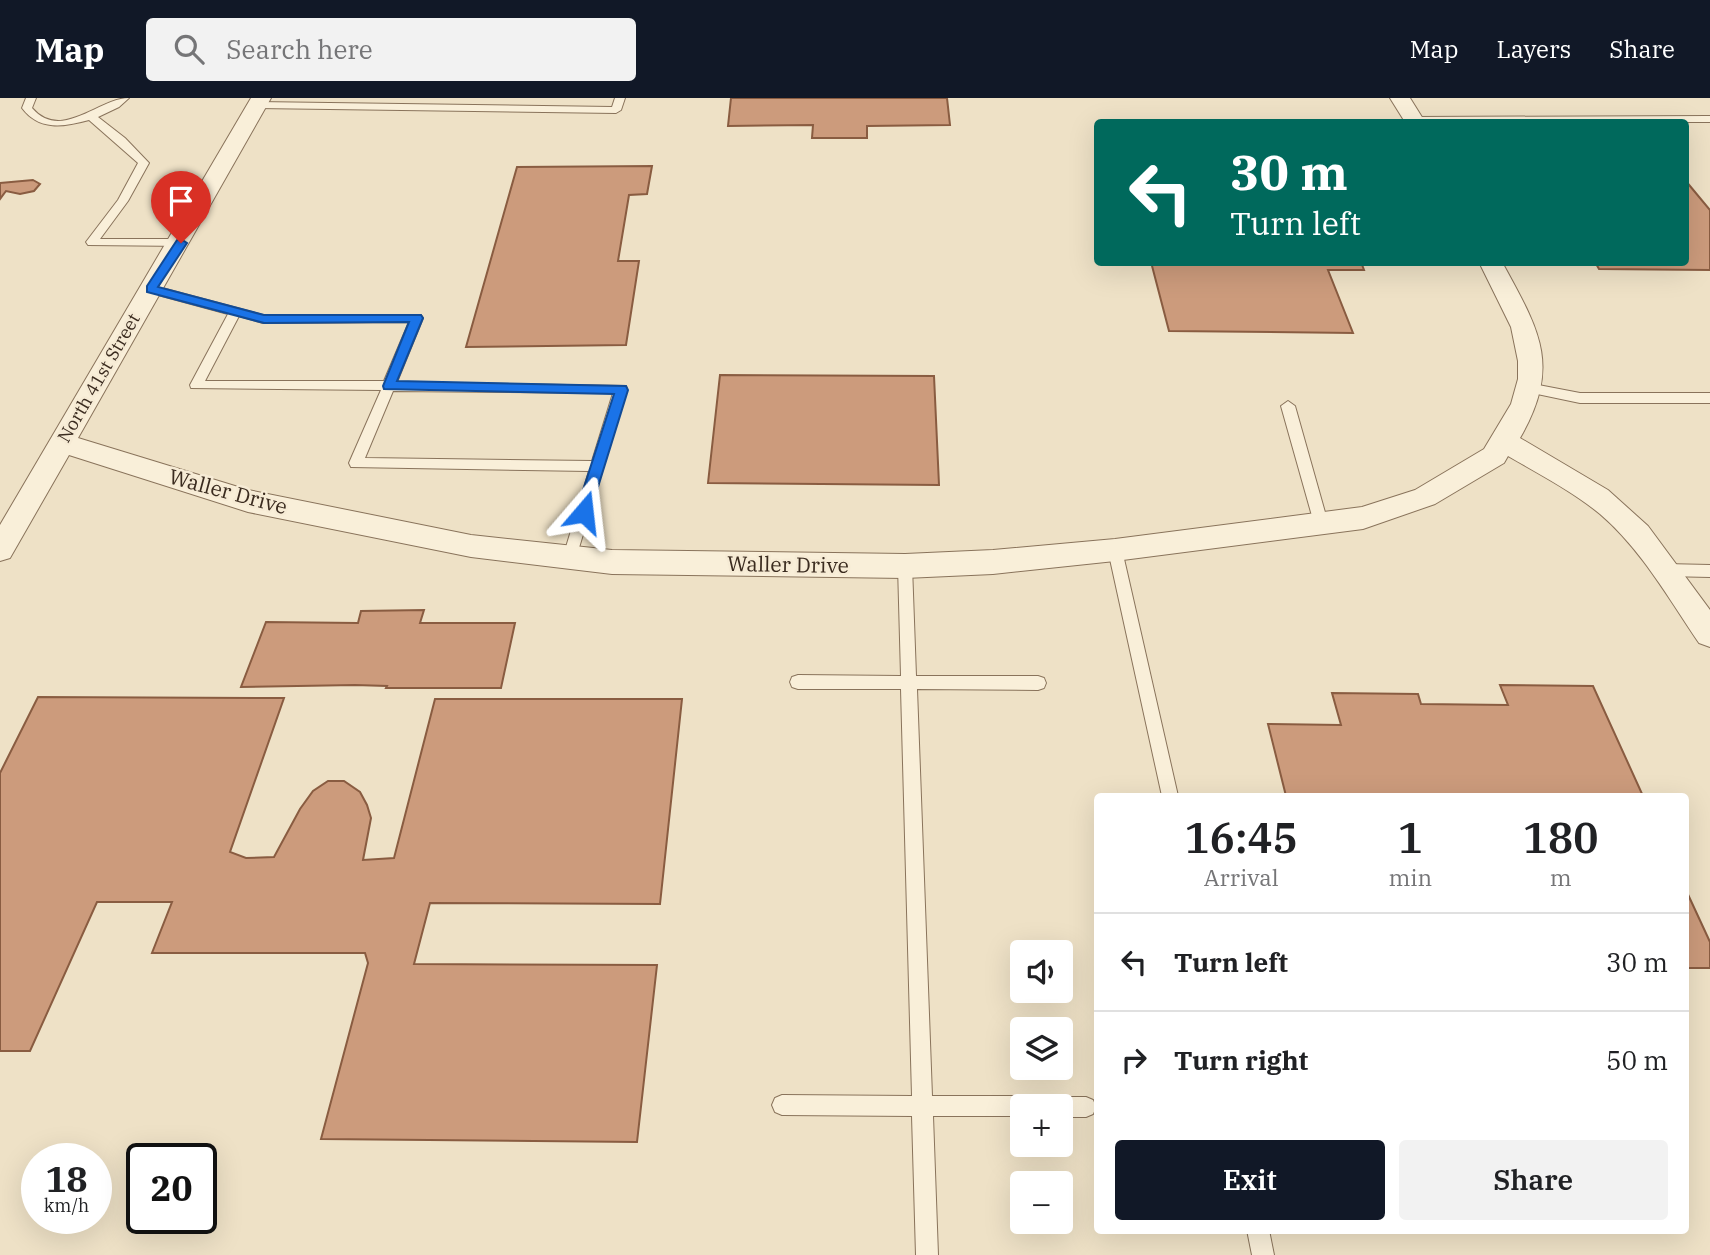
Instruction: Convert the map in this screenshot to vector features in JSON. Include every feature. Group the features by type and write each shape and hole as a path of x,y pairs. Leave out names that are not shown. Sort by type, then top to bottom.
{"street":[{"path":"1400,98 1413,119"},
{"name":"North 41st Street","path":"0,550 151,289 181,243 259,101"},
{"name":"Waller Drive","path":"61,443 248,501 471,546 612,562 905,566 993,562 1115,550 1363,517 1425,497 1494,456 1526,399 1532,370 1527,334 1492,266"},
{"path":"1504,441 1577,483 1612,508 1665,570 1710,634"}],"lane":[{"path":"31,98 27,108 37,119 62,122 92,117 124,98"},
{"path":"259,101 616,110 620,98"},
{"path":"92,117 144,163 123,201 92,242 181,243"},
{"path":"1689,119 1710,119"},
{"path":"151,289 264,319 416,318 356,463 598,466"},
{"path":"235,312 196,385 621,390 570,557"},
{"path":"1528,388 1580,398 1710,398"},
{"path":"1288,406 1321,523"},
{"path":"1115,550 1169,793"},
{"path":"905,566 927,1255"},
{"path":"1665,570 1710,571"},
{"path":"798,682 1038,683"},
{"path":"782,1105 1010,1106"},
{"path":"1073,1107 1086,1107"},
{"path":"1259,1234 1262,1255"}],"building":[{"path":"731,98 947,98 950,125 867,126 867,138 812,138 813,125 728,126"},
{"path":"652,166 647,194 629,195 618,261 639,261 626,345 466,347 517,167"},
{"path":"33,180 40,184 34,191 20,194 6,191 0,199 0,183"},
{"path":"1689,185 1710,210 1710,270 1599,269 1597,266 1689,266"},
{"path":"1152,266 1362,266 1364,270 1328,270 1353,333 1169,331"},
{"path":"720,375 934,376 939,485 708,483"},
{"path":"424,610 420,623 515,623 501,688 386,688 387,686 355,685 241,687 266,622 358,623 361,611"},
{"path":"1500,685 1593,686 1642,793 1285,793 1268,724 1341,725 1332,693 1418,694 1421,704 1508,705"},
{"path":"38,697 284,698 230,852 246,858 274,857 313,791 328,781 344,781 360,792 371,818 363,860 394,858 435,699 682,699 660,904 430,903 414,964 657,965 637,1142 321,1139 368,963 365,953 152,953 172,902 97,902 30,1051 0,1051 0,773"},
{"path":"1689,897 1710,942 1710,968 1689,968"}],"route":[{"path":"181,243 151,289 264,319 416,318 389,386 621,390 584,512"}]}
